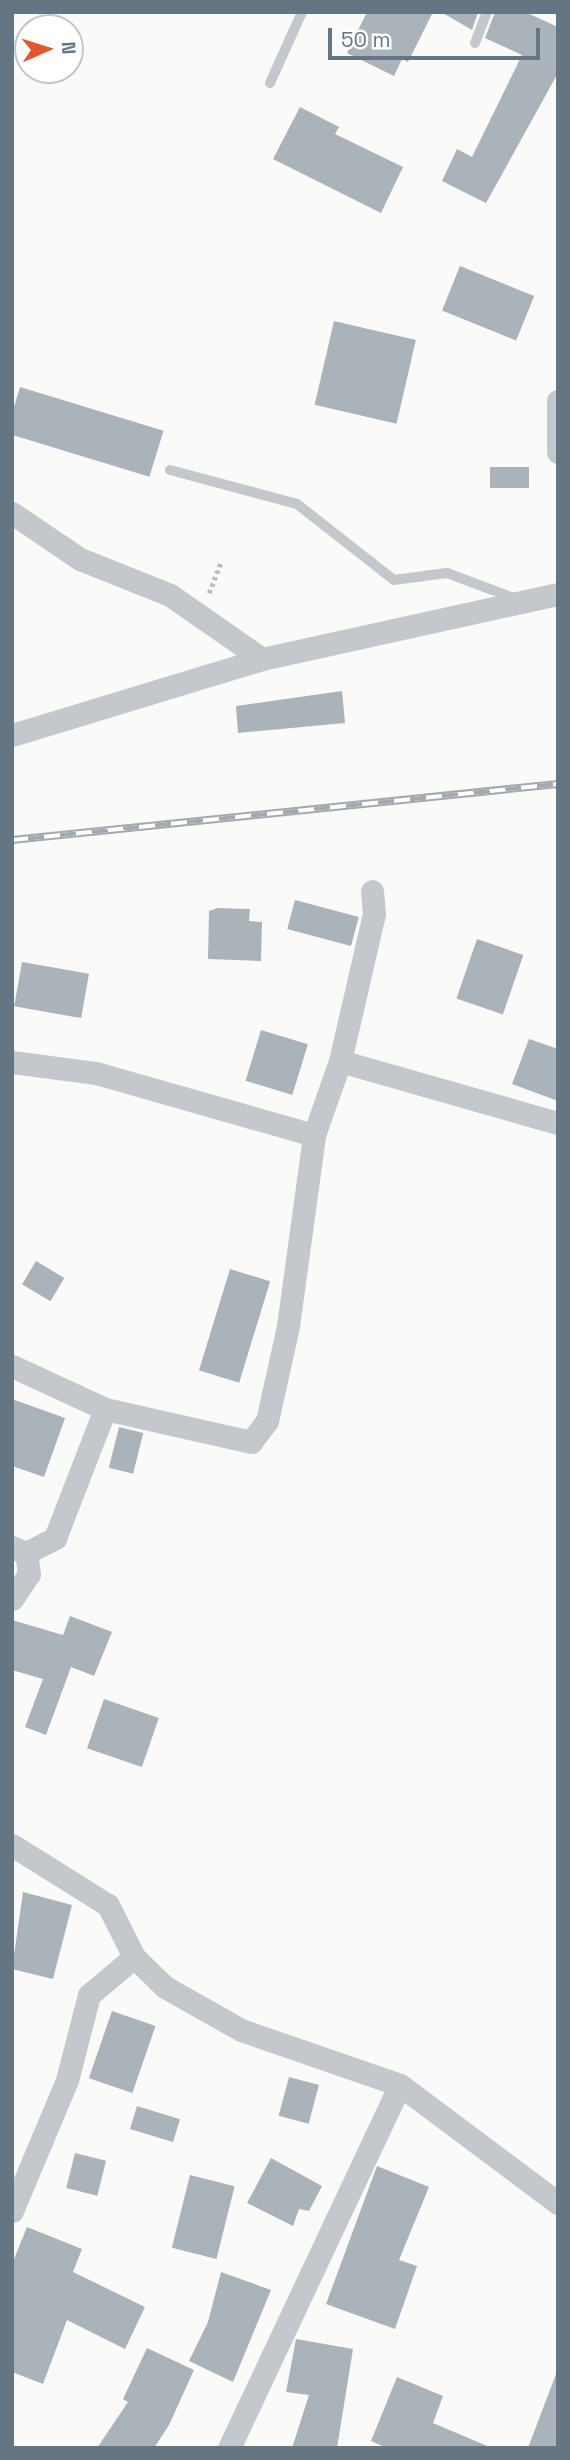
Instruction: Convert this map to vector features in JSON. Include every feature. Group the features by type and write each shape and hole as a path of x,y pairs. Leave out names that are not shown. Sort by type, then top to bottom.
{"street":[{"path":"558,401 558,452"},
{"path":"12,513 80,559 170,595 262,659"},
{"path":"12,735 262,659 558,594"},
{"path":"12,1366 105,1409 251,1442 267,1421 288,1326 314,1135 340,1061 374,914 372,891"},
{"path":"340,1061 558,1123"},
{"path":"12,1062 96,1073 314,1135"},
{"path":"12,1599 29,1574 19,1550 55,1538 105,1409"},
{"path":"12,1845 108,1905 134,1957 165,1987 241,2030 400,2085 558,2203"},
{"path":"12,2211 67,2080 89,1995 134,1957"},
{"path":"229,2448 400,2085"}],"lane":[{"path":"270,83 302,12"},
{"path":"475,43 487,12"},
{"path":"170,470 298,504 394,580 447,573 526,602"}],"building":[{"path":"367,12 433,12 408,62 402,59 394,76 347,53"},
{"path":"441,12 478,12 472,30"},
{"path":"495,12 525,12 558,27 558,73 486,203 442,181 457,149 472,157 522,55 485,38"},
{"path":"300,107 339,127 335,134 403,167 381,213 273,159"},
{"path":"460,266 534,296 516,340 442,311"},
{"path":"334,321 416,340 397,424 315,405"},
{"path":"20,387 163,431 149,477 12,435 12,413"},
{"path":"490,467 529,467 529,488 490,488"},
{"path":"342,691 345,723 238,733 236,706"},
{"path":"295,900 359,917 351,946 287,929"},
{"path":"218,908 250,909 249,921 262,922 261,961 208,959 209,911"},
{"path":"477,939 523,955 503,1015 456,999"},
{"path":"22,962 89,974 81,1018 14,1006"},
{"path":"261,1030 308,1044 292,1095 246,1081"},
{"path":"529,1039 558,1049 558,1101 512,1084"},
{"path":"36,1261 64,1278 50,1301 22,1284"},
{"path":"230,1269 270,1281 239,1383 199,1370"},
{"path":"12,1399 65,1418 44,1477 12,1466"},
{"path":"119,1427 143,1433 133,1474 109,1468"},
{"path":"70,1616 112,1632 94,1676 71,1667 46,1735 25,1727 43,1679 12,1670 12,1620 63,1635"},
{"path":"104,1699 159,1718 142,1767 87,1748"},
{"path":"23,1892 72,1905 53,1979 12,1969"},
{"path":"112,2011 155,2026 132,2093 89,2078"},
{"path":"289,2077 319,2085 309,2124 279,2116"},
{"path":"137,2106 180,2119 173,2142 130,2129"},
{"path":"75,2153 106,2161 97,2196 66,2188"},
{"path":"271,2158 322,2186 309,2211 299,2209 293,2226 247,2203"},
{"path":"377,2166 429,2187 399,2260 417,2266 395,2329 326,2304"},
{"path":"190,2175 235,2186 216,2259 172,2248"},
{"path":"27,2227 82,2249 73,2272 145,2307 125,2349 67,2320 43,2384 12,2372 12,2264"},
{"path":"221,2272 271,2290 233,2382 189,2361 208,2322"},
{"path":"296,2339 353,2349 337,2448 292,2448 309,2395 286,2392"},
{"path":"147,2348 194,2370 169,2425 154,2448 97,2448 128,2402 123,2399"},
{"path":"556,2374 558,2448 528,2448"},
{"path":"397,2377 443,2396 433,2423 492,2448 387,2448 371,2441"}],"railway":[{"path":"12,840 558,784"}]}
